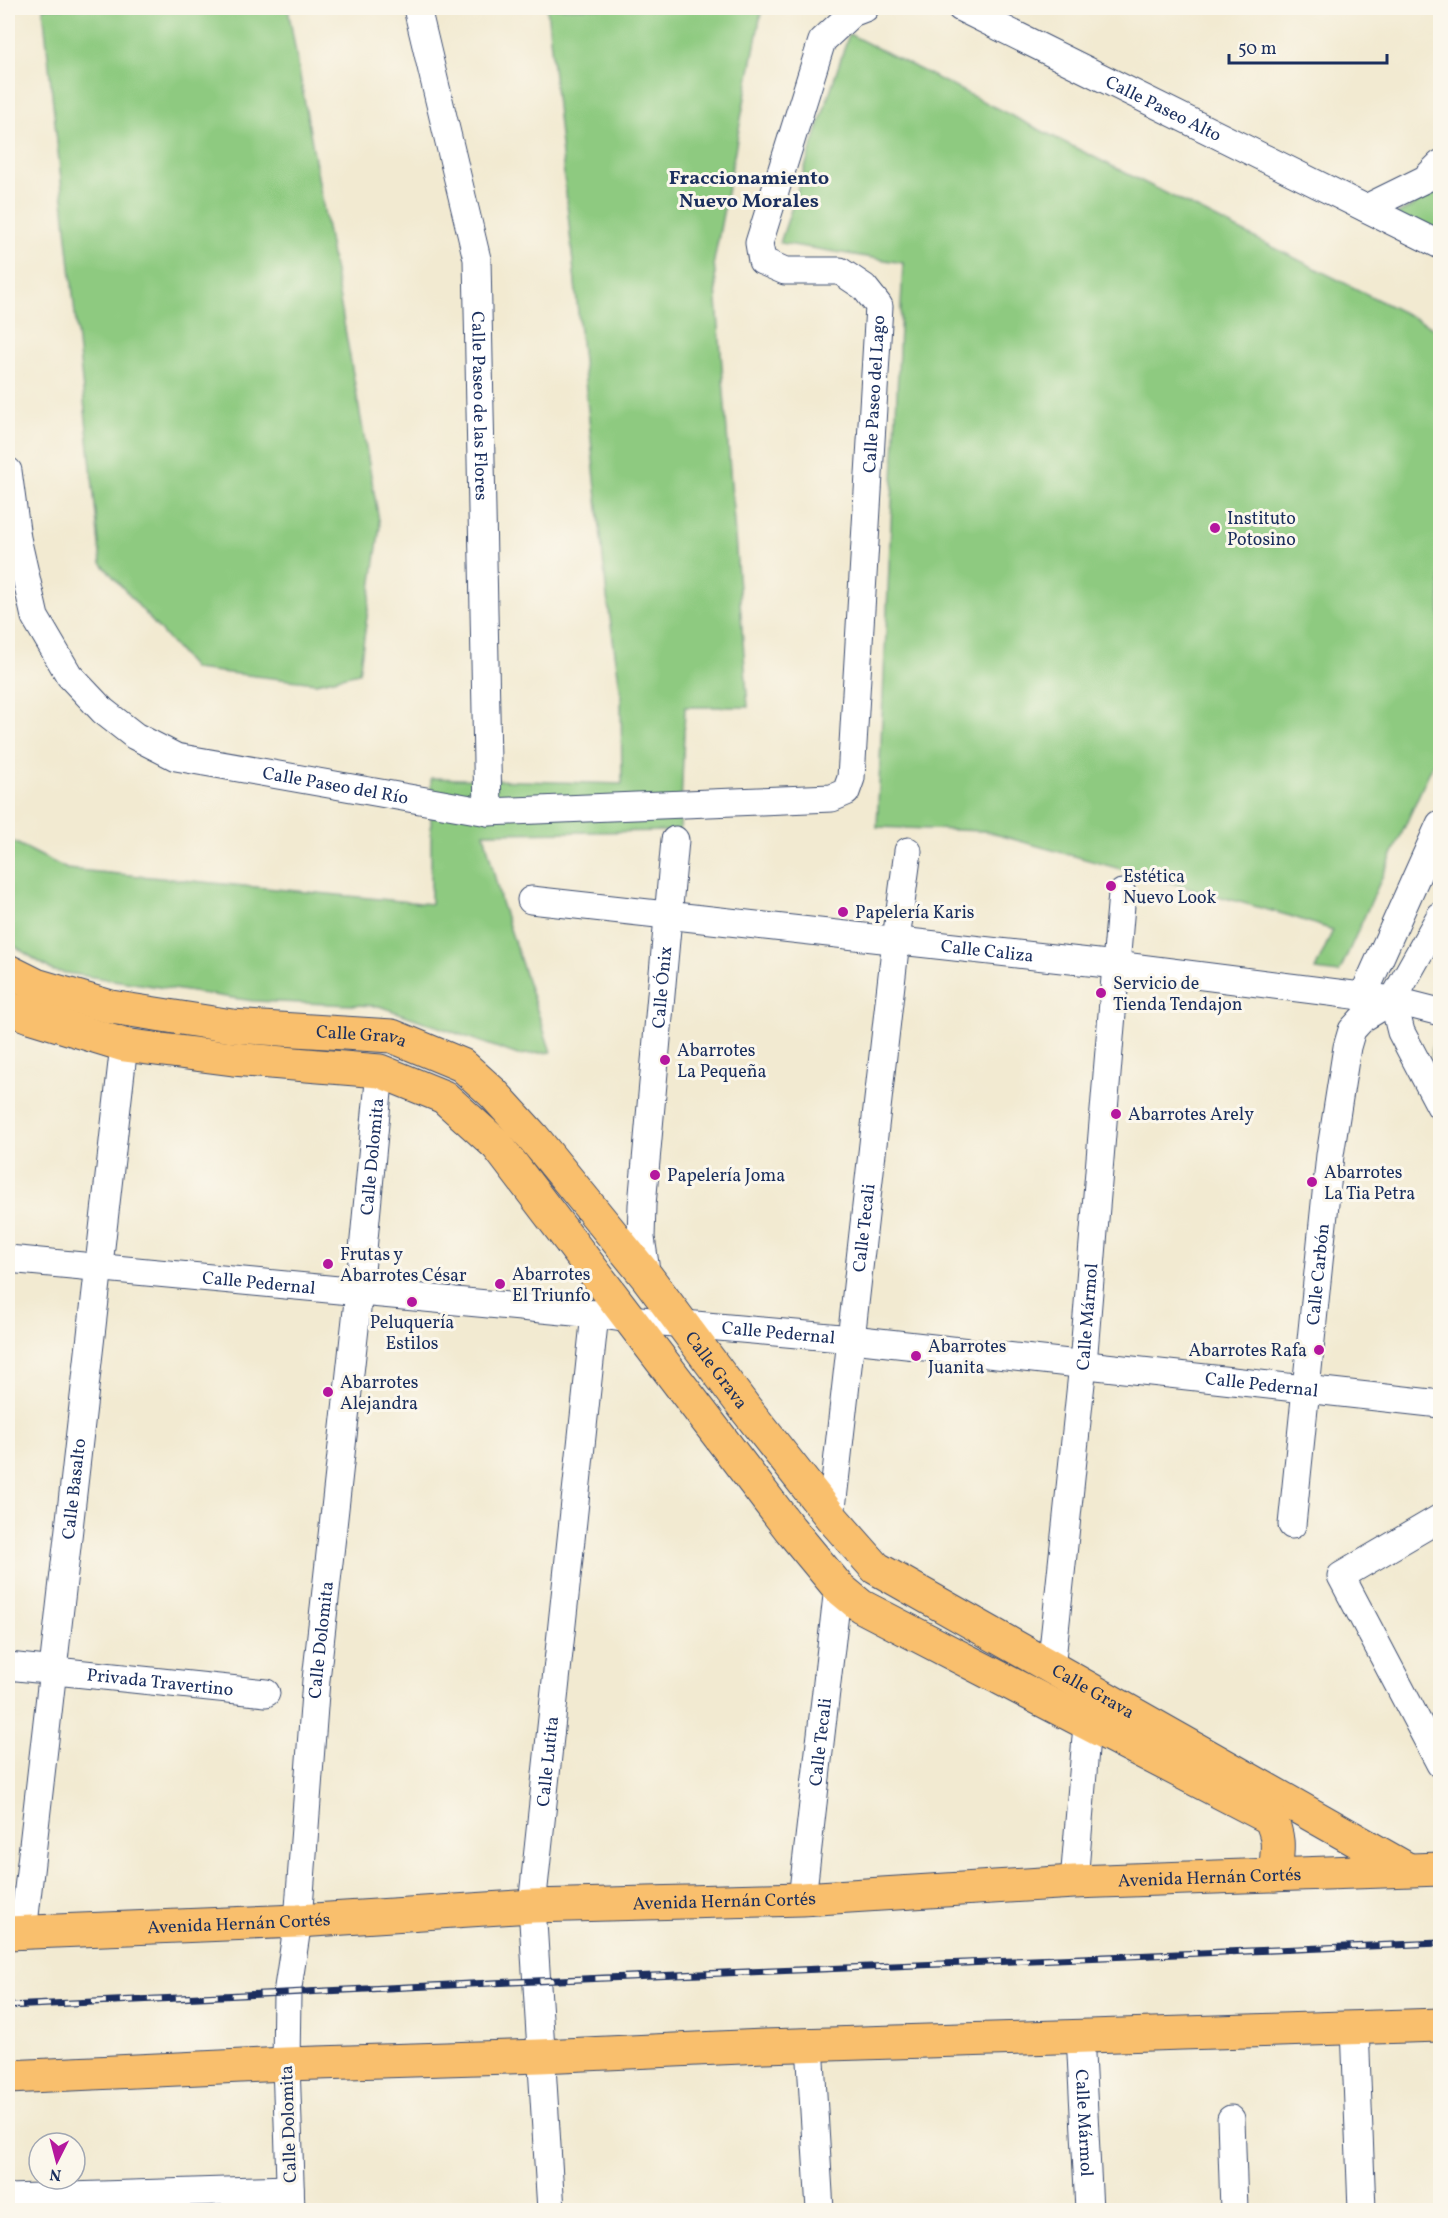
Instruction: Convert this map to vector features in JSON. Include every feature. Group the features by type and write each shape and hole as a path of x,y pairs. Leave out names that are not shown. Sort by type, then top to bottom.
{"main road":[{"name":"Calle Grava","path":"8,971 36,985 111,1007 232,1026 392,1036 462,1065 493,1093 534,1137 647,1277 831,1517 876,1568 1407,1869"},
{"name":"Calle Grava","path":"8,1008 124,1045 233,1059 380,1071 444,1097 497,1145 789,1529 838,1587 861,1606 1270,1818 1277,1832 1275,1875"},
{"name":"Avenida Hernán Cortés","path":"15,1933 297,1921 531,1906 802,1899 1074,1882 1440,1869"},
{"path":"8,2077 286,2064 1440,2025"}],"street":[{"name":"Calle Paseo de las Flores","path":"417,8 477,259 488,812"},
{"name":"Calle Paseo del Lago","path":"846,792 851,778 879,306 864,287 840,271 785,271 762,261 759,243 822,41 852,13 865,8"},
{"name":"Calle Paseo Alto","path":"962,8 1440,245"},
{"path":"1366,208 1425,179 1440,164"},
{"name":"Calle Paseo del Río","path":"8,471 17,538 35,617 69,675 103,711 135,736 176,757 488,812 832,798 846,792"},
{"path":"1363,996 1440,824"},
{"name":"Calle Ónix","path":"647,1277 641,1238 642,1205 675,840"},
{"name":"Calle Tecali","path":"831,1517 908,851"},
{"name":"Calle Mármol","path":"1052,1669 1083,1364 1122,893"},
{"name":"Calle Caliza","path":"531,900 1116,965 1393,1000 1440,1012"},
{"name":"Calle Carbón","path":"1292,1525 1330,1155 1347,1047 1352,1030 1363,1018 1393,1000 1440,916"},
{"path":"1393,1000 1401,1032 1440,1106"},
{"name":"Calle Basalto","path":"15,1933 53,1671 124,1045"},
{"name":"Calle Dolomita","path":"291,2200 286,2064 287,1994 297,1921 316,1680 359,1292 380,1071"},
{"name":"Calle Pedernal","path":"8,1258 852,1339 1440,1404"},
{"name":"Calle Lutita","path":"551,2211 531,1906 595,1314"},
{"path":"1438,1526 1341,1576 1440,1764"},
{"name":"Calle Tecali","path":"802,1899 838,1587"},
{"name":"Privada Travertino","path":"8,1666 266,1693"},
{"path":"1074,1882 1087,1725"},
{"path":"1355,2027 1362,2211"},
{"name":"Calle Mármol","path":"1080,2036 1089,2211"},
{"path":"810,2045 820,2211"},
{"path":"1232,2118 1234,2211"},
{"path":"8,2198 291,2200"}],"green space":[{"path":"43,8 288,8 380,526 359,673 316,683 194,669 101,563"},
{"path":"547,8 762,8 714,261 748,707 685,707 680,831 484,833 501,902 551,1052 518,1055 379,1006 253,1001 53,971 8,942 8,839 67,869 431,904 431,778 622,784 621,695 607,597"},
{"path":"849,34 1440,331 1440,748 1339,973 1315,970 1333,930 1290,916 984,831 877,827 903,263 780,243"},
{"path":"1440,190 1440,240 1396,215"},
{"path":"1440,1034 1440,1075 1433,1060 1432,1049"}],"railway":[{"path":"8,2006 535,1981 1440,1943"}],"place":[{"name":"Instituto Potosino","path":"1215,528"},
{"name":"Estética Nuevo Look","path":"1111,886"},
{"name":"Papelería Karis","path":"843,912"},
{"name":"Servicio de Tienda Tendajon","path":"1101,993"},
{"name":"Abarrotes La Pequeña","path":"665,1060"},
{"name":"Abarrotes Arely","path":"1116,1114"},
{"name":"Papelería Joma","path":"655,1175"},
{"name":"Abarrotes La Tia Petra","path":"1312,1182"},
{"name":"Frutas y Abarrotes César","path":"328,1264"},
{"name":"Abarrotes El Triunfo","path":"500,1284"},
{"name":"Peluquería Estilos","path":"412,1302"},
{"name":"Abarrotes Rafa","path":"1319,1350"},
{"name":"Abarrotes Juanita","path":"916,1356"},
{"name":"Abarrotes Alejandra","path":"328,1392"}],"district":[{"name":"Fraccionamiento Nuevo Morales","path":"749,188"}]}
